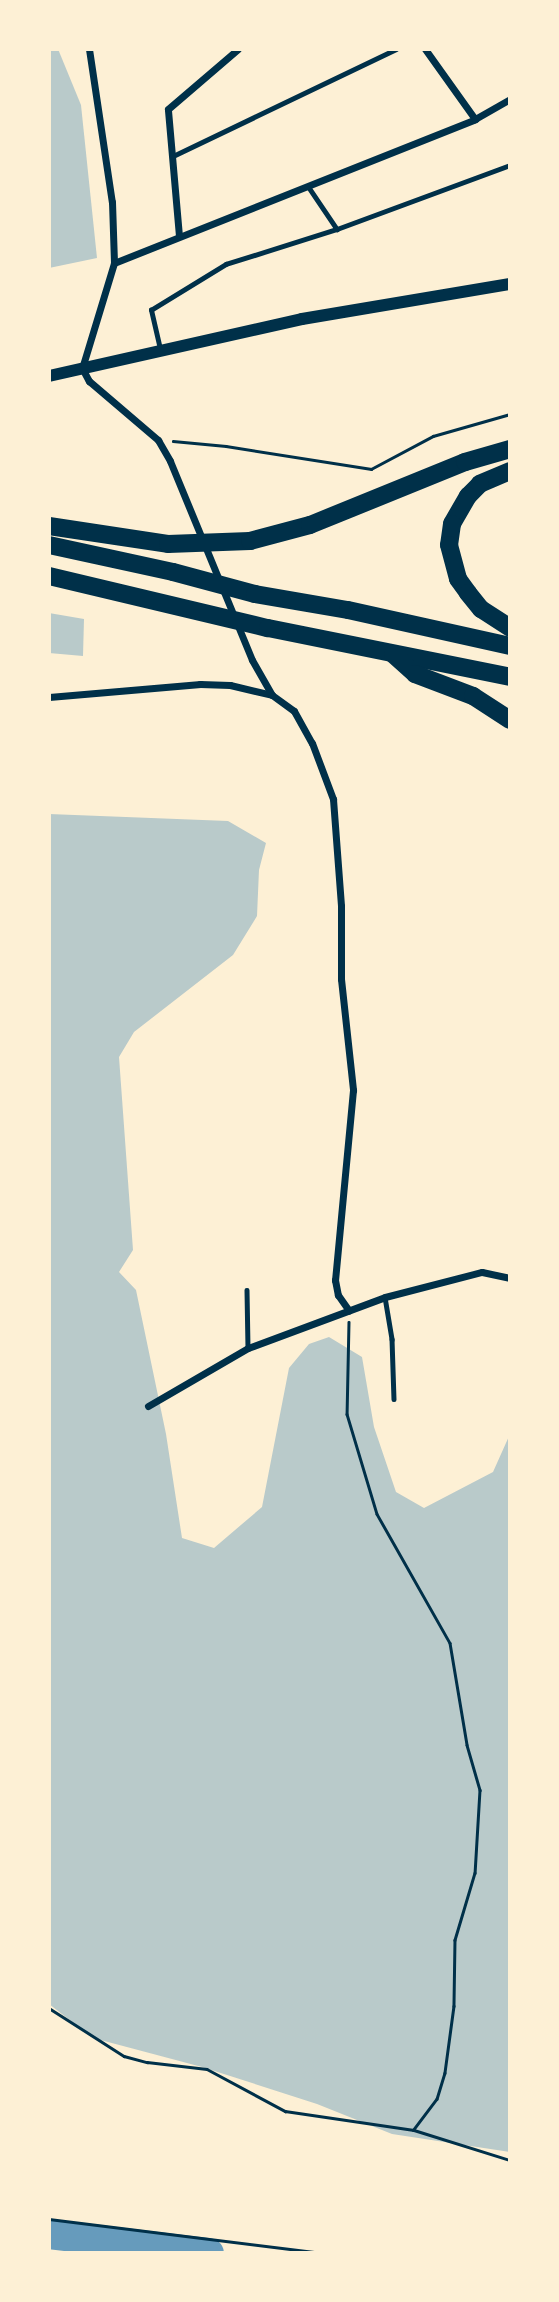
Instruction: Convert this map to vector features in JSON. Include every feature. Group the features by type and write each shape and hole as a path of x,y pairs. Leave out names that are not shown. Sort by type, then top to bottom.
{"highway":[{"path":"49,526 168,544 250,541 310,525 465,461 510,449"},
{"path":"510,471 480,484 468,496 452,524 449,545 452,563 463,586 481,608 510,628"},
{"path":"49,545 173,572 255,594 348,610 510,646"},
{"path":"49,576 268,628 510,677"},
{"path":"393,654 415,674 473,696 510,720"}],"street":[{"path":"89,49 112,202 114,263 82,368 89,381 158,440 188,500 252,660 272,695"},
{"path":"179,236 168,109 238,49"},
{"path":"425,49 475,119"},
{"path":"114,263 475,119 510,99"},
{"path":"49,376 302,319 510,284"},
{"path":"49,697 200,684 230,685 272,695 294,711 312,743 333,799 337,823 341,979 353,1090 335,1280 338,1295 349,1311"},
{"path":"148,1406 248,1349 384,1297 482,1272 510,1278"}],"lane":[{"path":"171,157 396,49"},
{"path":"160,349 151,310 226,264 337,229 510,165"},
{"path":"307,186 337,229"},
{"path":"247,1290 248,1349"},
{"path":"384,1297 392,1339 394,1399"}],"path":[{"path":"158,440 226,446 370,468 433,436 510,415"},
{"path":"349,1311 347,1414 377,1514 450,1643 462,1701 467,1745 480,1790 475,1873 455,1940 454,2006 446,2073 437,2099 414,2130"},
{"path":"49,2008 124,2056 147,2062 208,2069 285,2111 414,2130 510,2160"},
{"path":"49,2219 322,2253"}],"shaded area":[{"path":"49,49 58,49 81,105 97,258 49,268"},
{"path":"49,613 84,619 83,656 49,653"},
{"path":"49,814 228,821 266,843 259,870 257,916 233,955 134,1032 119,1057 133,1250 119,1272 136,1290 166,1434 182,1538 214,1548 262,1507 289,1368 309,1344 329,1337 362,1357 374,1427 396,1492 424,1508 493,1472 510,1434 510,2152 392,2134 317,2104 202,2067 93,2038 49,2004"}],"waterway":[{"path":"49,2234 209,2253"}]}
